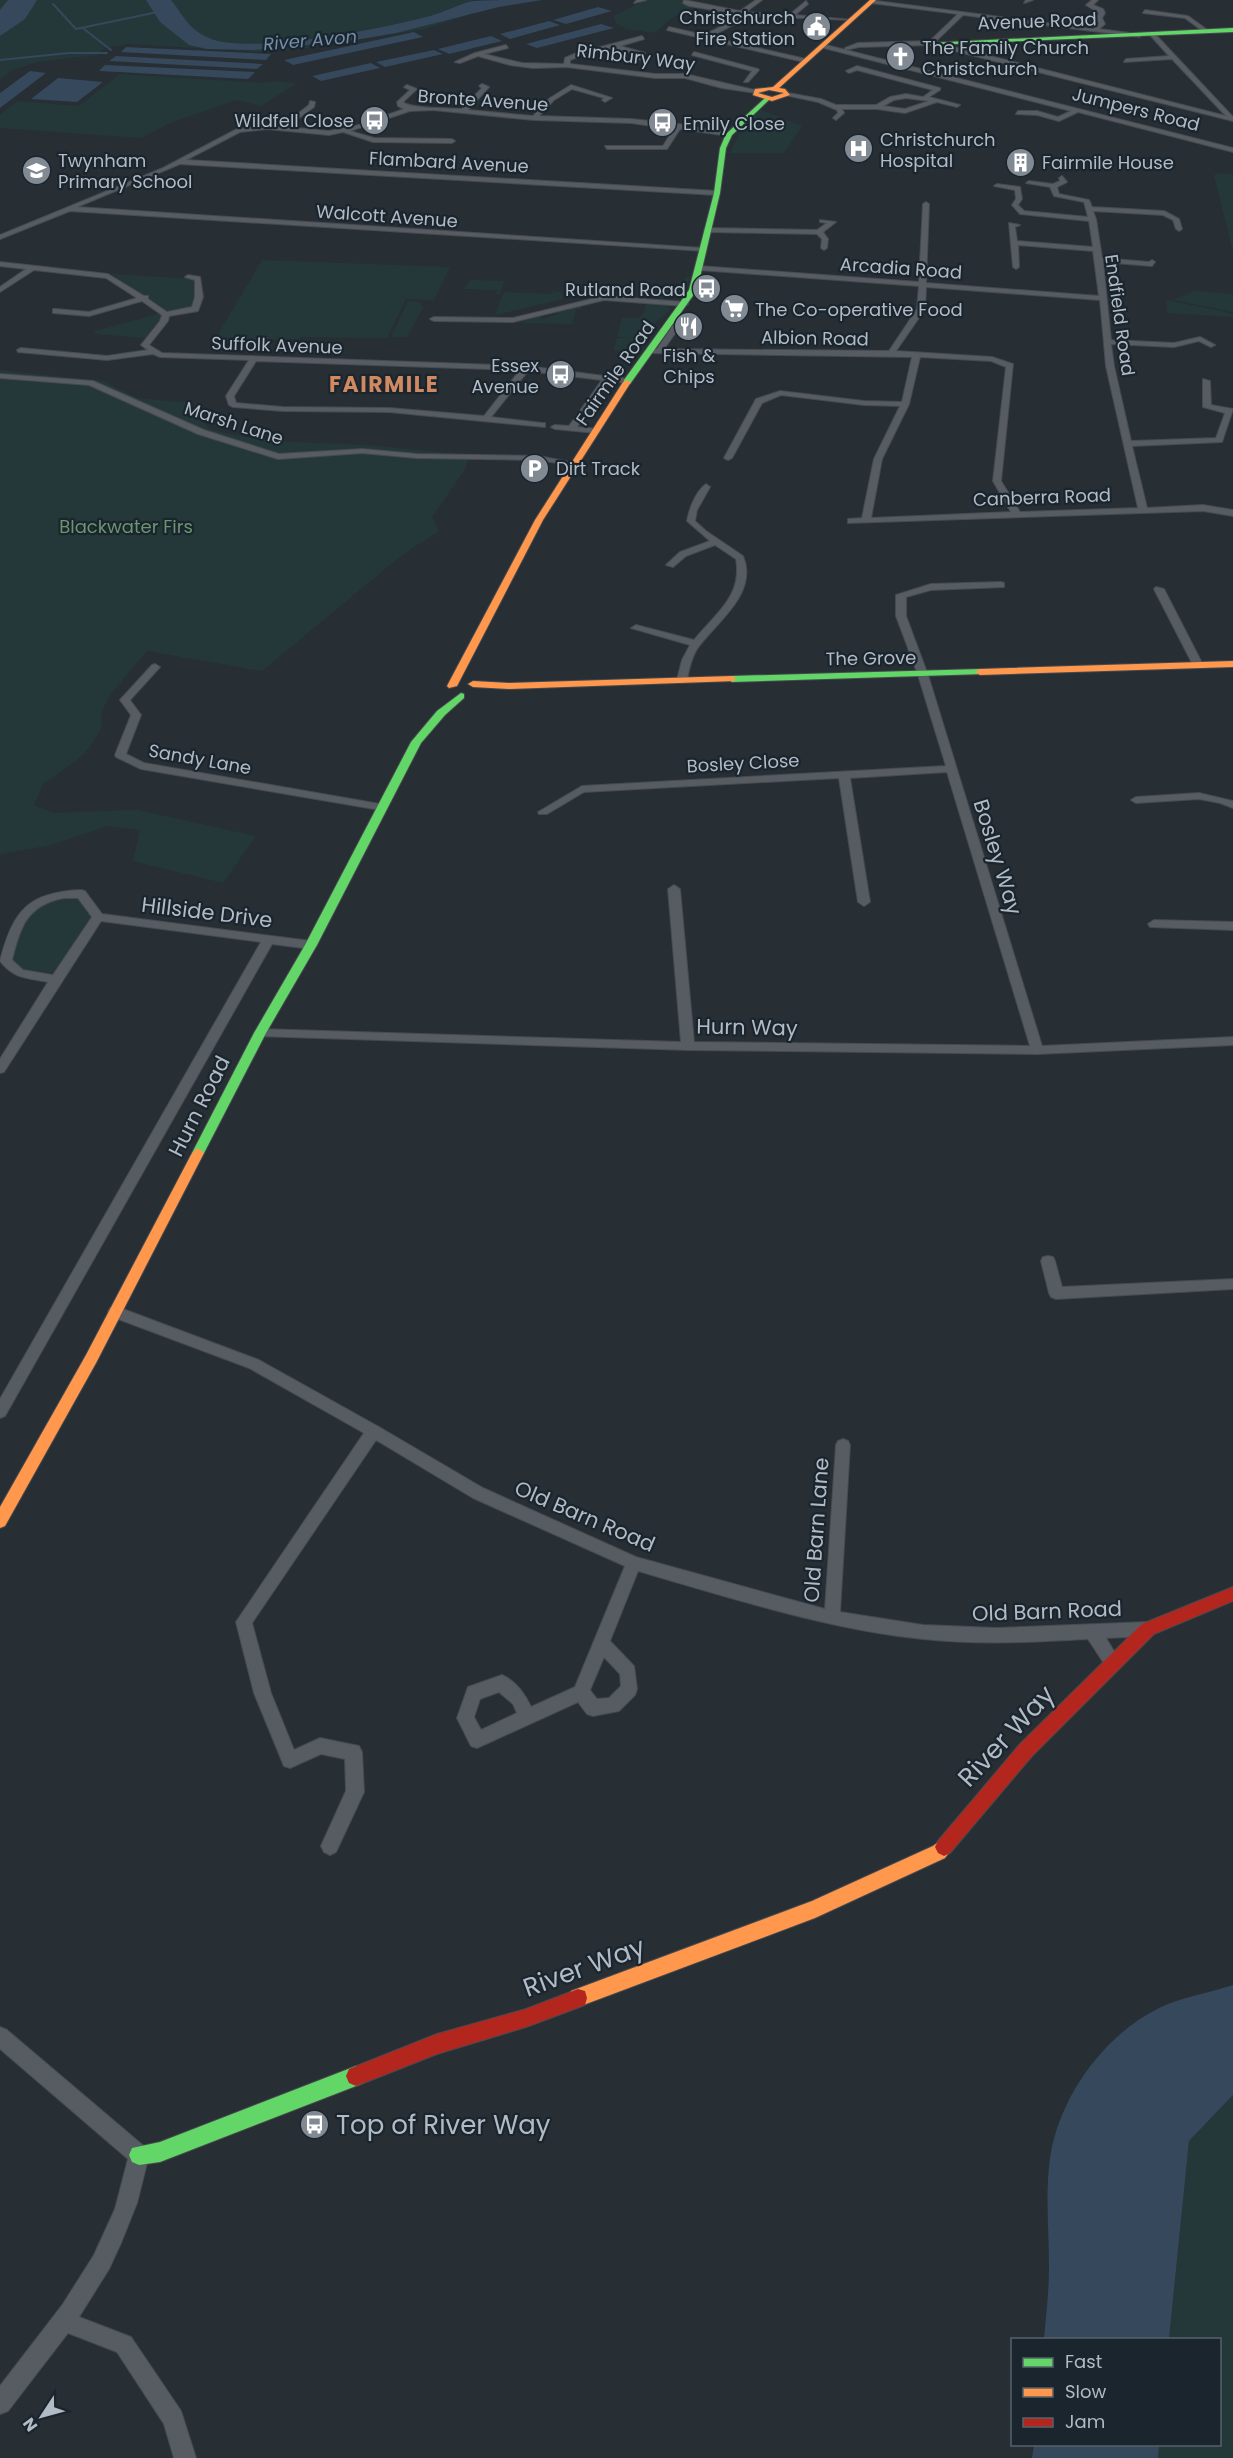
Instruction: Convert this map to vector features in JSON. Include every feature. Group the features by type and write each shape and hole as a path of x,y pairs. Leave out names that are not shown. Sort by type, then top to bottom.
{"main road":[{"path":"729,134 766,91 822,46 872,1"},
{"name":"Avenue Road","path":"931,43 1138,36 1233,30"},
{"name":"Fairmile Road","path":"455,692 463,662 539,520 628,381 655,351 693,290 717,193 723,148 729,134"},
{"path":"463,662 472,686"},
{"name":"The Grove","path":"455,692 472,686 923,675 1233,664"},
{"name":"Hurn Road","path":"0,1521 115,1312 260,1033 311,945 380,807 416,742 441,713 455,692"},
{"name":"River Way","path":"138,2155 159,2152 437,2044 526,2018 815,1909 939,1852 1026,1750 1148,1629 1233,1594"}],"street":[{"path":"636,2 643,0"},
{"path":"687,0 685,1 688,4 749,14 850,20"},
{"path":"742,12 759,0"},
{"path":"1095,0 1089,5 1101,10 1102,13 1099,18 1101,24 1095,30"},
{"path":"872,1 1138,36"},
{"path":"790,17 806,3"},
{"path":"1147,10 1186,17 1206,32"},
{"path":"931,43 962,13"},
{"path":"703,38 749,14"},
{"path":"669,29 804,60"},
{"path":"1153,35 1232,120"},
{"name":"Rimbury Way","path":"642,38 617,47 578,55 567,59 567,65 655,76 687,73 722,86 819,100 837,106 877,107 905,111 937,100"},
{"path":"931,43 1232,120"},
{"name":"Avenue Road","path":"843,50 858,45 931,43"},
{"name":"Jumpers Road","path":"822,46 1233,150"},
{"path":"458,62 477,54 506,47"},
{"name":"Rimbury Way","path":"617,47 644,54 639,59"},
{"path":"477,54 495,61 539,67 567,65"},
{"path":"694,54 756,70 766,91"},
{"path":"1126,61 1173,57"},
{"path":"698,64 710,58"},
{"path":"848,68 857,68 938,89 926,97"},
{"path":"601,79 613,70"},
{"path":"463,111 486,87 482,86"},
{"path":"407,87 414,90 400,102 400,105 409,109"},
{"path":"534,118 552,99 572,87 610,98"},
{"path":"877,107 898,97 926,97 957,105"},
{"path":"281,129 312,106 312,102"},
{"path":"836,118 841,113 837,106"},
{"name":"Bronte Avenue","path":"180,162 239,130 281,129 315,133 345,131 409,109 463,111 534,118 631,121 729,134"},
{"path":"1018,113 1037,113 1059,119 1078,110"},
{"path":"607,147 665,148 679,126"},
{"path":"345,131 373,140 452,141"},
{"path":"0,237 180,162"},
{"name":"Flambard Avenue","path":"180,162 717,193"},
{"path":"1029,183 1053,186 1064,183 1062,178"},
{"path":"997,186 1018,188 1019,199 1015,205 1019,215 1093,219"},
{"path":"1053,186 1056,195 1087,201 1091,209 1164,213 1176,219 1179,229"},
{"name":"Albion Road","path":"655,351 891,353 921,309 926,204"},
{"name":"Walcott Avenue","path":"69,209 703,250"},
{"name":"Endfield Road","path":"1091,209 1099,260 1106,342 1143,510"},
{"path":"822,221 841,222"},
{"path":"707,230 819,232 833,222"},
{"path":"1016,267 1011,224 1017,225"},
{"path":"819,232 825,238 824,248"},
{"path":"1014,243 1096,249"},
{"path":"1099,260 1153,265"},
{"path":"0,264 108,276 145,298 166,314 199,309 198,278 188,278"},
{"path":"0,290 33,267"},
{"name":"Arcadia Road","path":"699,268 1102,298"},
{"path":"56,311 89,314 145,298"},
{"path":"434,319 513,320 604,298 681,309"},
{"path":"153,352 146,347 146,342 164,321 166,314"},
{"path":"1188,333 1211,345"},
{"path":"1106,342 1166,345 1200,339"},
{"name":"Suffolk Avenue","path":"21,350 114,358 153,352 172,357 526,368 628,381"},
{"path":"891,353 992,359 1010,366 997,482 1017,515"},
{"path":"866,520 878,459 905,404 916,353"},
{"path":"253,360 230,396 233,405 252,408 367,409 487,417 542,425"},
{"path":"487,417 526,368"},
{"name":"Marsh Lane","path":"0,376 90,383 201,432 278,457 362,451 417,456 539,458 575,464"},
{"name":"Fairmile Road","path":"571,429 607,378"},
{"path":"1130,444 1219,440 1230,411 1207,407 1206,381"},
{"path":"733,456 759,401 769,396 780,393 864,403 905,404"},
{"path":"555,427 596,431"},
{"path":"682,680 688,656 739,589 744,574 740,558 696,526 690,516 706,487"},
{"name":"Canberra Road","path":"851,521 1216,508 1232,513"},
{"path":"670,565 683,554 717,542"},
{"name":"Bosley Way","path":"1002,585 931,586 901,596 901,616 923,675 1037,1050"},
{"path":"1159,589 1198,665"},
{"path":"636,628 697,644"},
{"name":"Sandy Lane","path":"155,667 125,700 136,715 120,755 141,766 380,807"},
{"name":"Bosley Close","path":"543,813 582,789 950,769"},
{"path":"844,774 864,902"},
{"path":"1136,800 1189,796 1226,801 1233,805"},
{"path":"674,889 688,1046"},
{"path":"0,1069 98,917 81,894 61,894 40,899 21,914 6,961 19,973 56,979"},
{"name":"Hillside Drive","path":"98,917 311,945"},
{"path":"1155,924 1233,926"},
{"name":"Hurn Road","path":"0,1412 269,939"},
{"name":"Hurn Way","path":"260,1033 688,1046 1037,1050 1233,1041"},
{"path":"1048,1261 1056,1293 1233,1284"},
{"name":"Old Barn Road","path":"115,1312 254,1364 374,1431 478,1493 634,1563 832,1618 923,1632 996,1636 1148,1629"},
{"path":"330,1846 355,1792 353,1752 320,1746 290,1760 276,1733 262,1692 252,1661 244,1622 374,1431"},
{"name":"Old Barn Lane","path":"832,1618 843,1445"},
{"path":"527,1718 581,1692 634,1563"},
{"path":"1092,1632 1113,1663"},
{"path":"581,1692 593,1708 614,1704 629,1689 628,1671 601,1643"},
{"path":"0,2037 138,2155 125,2208 107,2252 65,2322 0,2403"},
{"path":"65,2322 124,2344 173,2419 185,2458"}],"green space":[{"path":"0,0 474,1 455,8 470,14 425,29 295,50 259,52 128,44 105,48 97,55 38,62 12,70 0,80"},
{"path":"645,0 684,0 682,2 693,7 669,20 655,33 626,29 616,23 614,16"},
{"path":"120,74 263,83 278,81 296,84 261,106 236,100 170,123 141,138 0,128 0,115 17,101 78,106"},
{"path":"759,109 802,126 784,153 730,153 741,131"},
{"path":"1233,174 1233,252 1214,175"},
{"path":"262,260 450,267 434,300 406,299 387,338 300,337 299,339 214,341"},
{"path":"111,274 196,279 193,307 168,311"},
{"path":"685,277 690,277 682,296 657,298 659,288 677,289 680,281 684,281"},
{"path":"470,280 504,281 500,294 496,294 497,290 462,289"},
{"path":"550,291 562,292 563,299 495,315 504,292 555,294"},
{"path":"1195,291 1233,294 1233,312 1173,300"},
{"path":"1166,300 1226,312 1233,314 1233,317 1167,313"},
{"path":"408,301 420,302 423,308 407,337 391,337"},
{"path":"646,304 666,305 671,309 644,332 630,359 627,359 631,352 613,350 617,338 635,338 617,337 622,318 639,318 644,313"},
{"path":"582,305 581,309 576,309 572,324 518,323 539,316 543,319"},
{"path":"161,313 161,318 145,338 95,334 95,331"},
{"name":"Blackwater Firs","path":"0,370 103,381 137,398 190,403 191,410 210,429 230,434 269,441 367,445 469,455 466,468 432,517 439,531 402,555 262,671 147,651 110,695 101,713 102,727 90,747 77,760 43,784 34,805 53,813 137,810 256,836 223,883 133,861 140,830 108,826 47,846 0,854"},
{"path":"61,897 77,897 92,918 53,973 22,969 12,960 17,936 25,918 38,906"},
{"path":"1233,2095 1233,2458 1158,2458 1159,2446 1221,2446 1221,2338 1169,2338 1189,2141"}],"water":[{"path":"8,0 37,0 25,19 0,36 0,10"},
{"name":"River Avon","path":"146,0 171,0 191,26 209,38 228,43 254,44 318,38 382,27 430,16 473,1 542,0 499,7 396,33 349,41 254,50 207,49 189,45 160,22"},
{"path":"598,7 612,11 566,24 553,20"},
{"path":"549,21 560,25 510,39 500,34"},
{"path":"601,24 614,28 537,48 526,44"},
{"path":"414,32 423,37 293,65 284,60"},
{"path":"491,36 502,41 449,54 438,49"},
{"path":"126,47 271,54 266,60 121,52"},
{"path":"434,50 443,54 385,67 376,62"},
{"path":"116,56 263,64 257,69 109,61"},
{"path":"371,63 380,68 321,81 312,76"},
{"path":"105,65 255,72 248,79 99,71"},
{"path":"30,71 46,73 0,108 0,93"},
{"path":"58,78 103,82 77,102 31,99"},
{"path":"1233,1985 1233,2095 1189,2141 1169,2338 1044,2338 1049,2276 1047,2199 1050,2158 1063,2113 1087,2070 1120,2034 1159,2008"},
{"path":"1034,2446 1159,2446 1158,2458 1032,2458"}],"waterway":[{"path":"53,4 76,29 158,12"},
{"path":"84,29 111,50"},
{"path":"0,60 69,53 107,53"}],"traffic: fast":[{"path":"931,43 1233,30"},
{"path":"627,382 693,290 717,193 723,148 729,134 767,99"},
{"path":"732,679 980,672"},
{"path":"198,1153 260,1033 311,945 416,742 441,713 461,696"},
{"path":"139,2155 160,2152 356,2076"}],"traffic: slow":[{"path":"775,88 873,0"},
{"path":"769,88 783,90 788,94 772,99 755,94 757,90 769,88"},
{"path":"452,686 539,520 627,382"},
{"path":"980,672 1233,664"},
{"path":"473,684 509,686 732,679"},
{"path":"0,1521 91,1359 198,1153"},
{"path":"578,1998 815,1909 939,1852 944,1847"}],"traffic: jam":[{"path":"944,1847 1026,1750 1148,1629 1233,1594"},
{"path":"356,2076 437,2044 526,2018 578,1998"}],"place":[{"name":"Christchurch Fire Station","path":"816,27"},
{"name":"The Family Church Christchurch","path":"901,57"},
{"name":"Wildfell Close","path":"375,120"},
{"name":"Emily Close","path":"662,123"},
{"name":"Christchurch Hospital","path":"859,149"},
{"name":"Fairmile House","path":"1021,162"},
{"name":"Twynham Primary School","path":"37,170"},
{"name":"Rutland Road","path":"707,289"},
{"name":"The Co-operative Food","path":"734,309"},
{"name":"Fish & Chips","path":"689,326"},
{"name":"Essex Avenue","path":"560,375"},
{"name":"Dirt Track","path":"535,468"},
{"name":"Top of River Way","path":"315,2125"}],"district":[{"name":"FAIRMILE","path":"384,384"}]}
